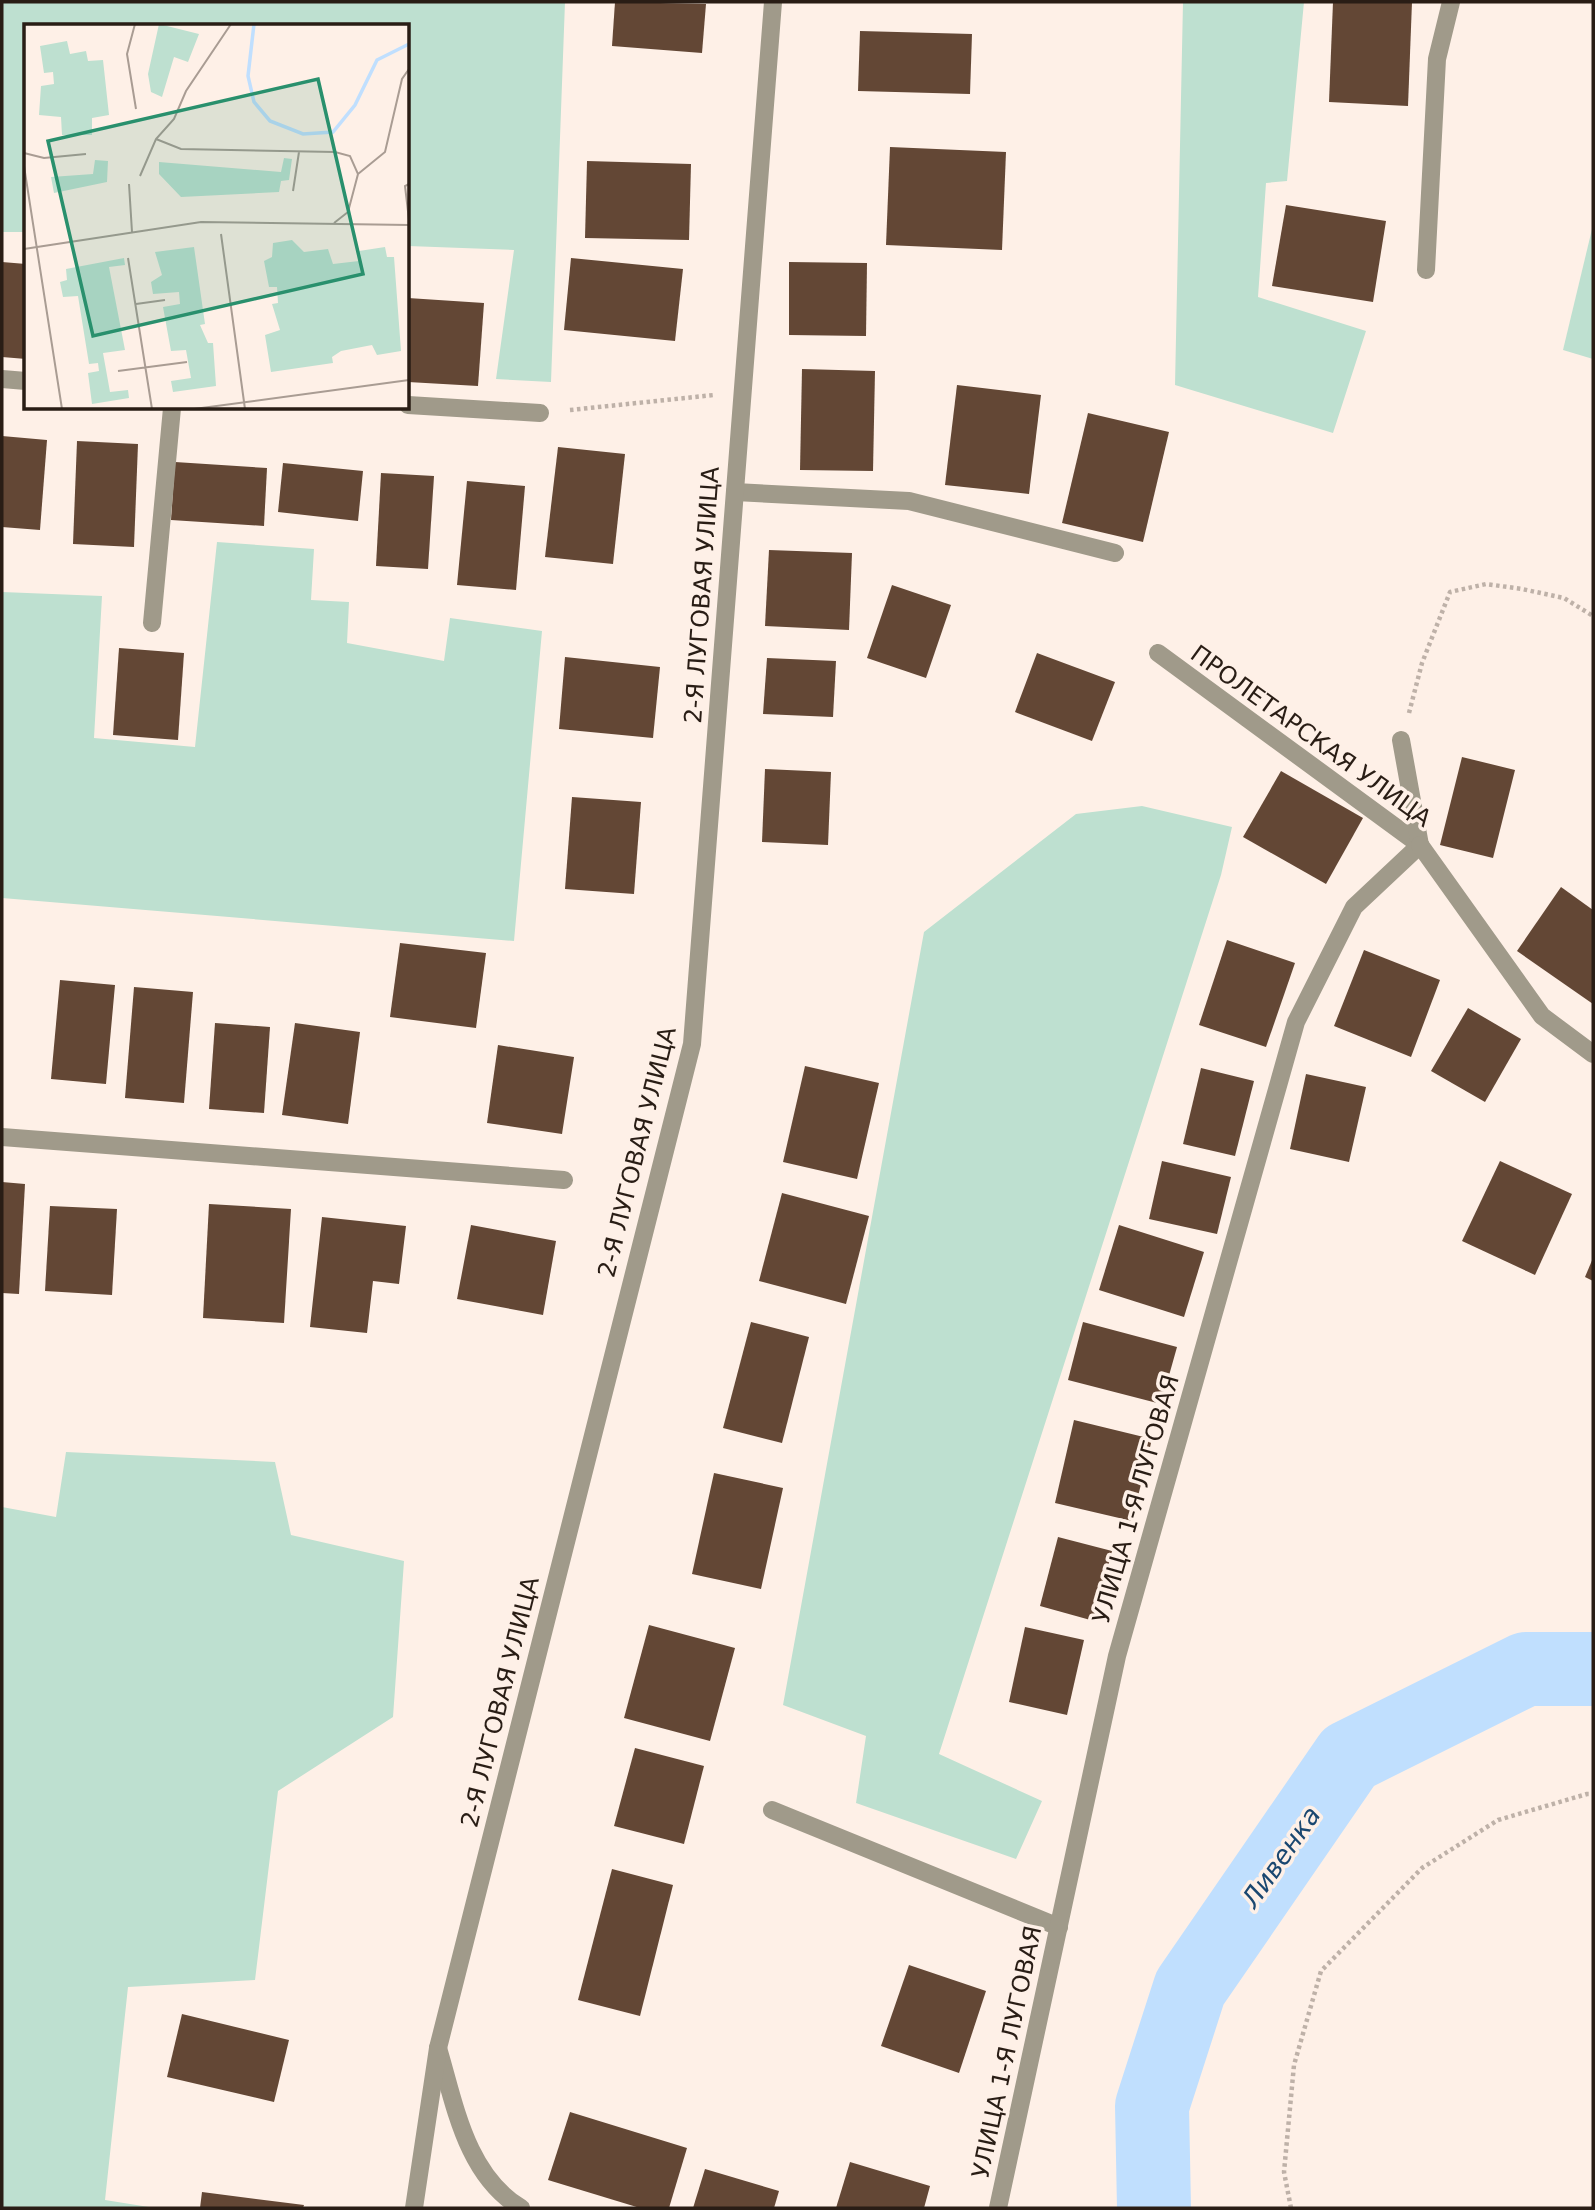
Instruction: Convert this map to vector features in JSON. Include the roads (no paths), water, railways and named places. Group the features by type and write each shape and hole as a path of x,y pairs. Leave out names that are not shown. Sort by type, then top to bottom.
{"street":[{"name":"2-Я ЛУГОВАЯ УЛИЦА","path":"414,2208 438,2048 692,1044 773,2"},
{"path":"1426,270 1437,58 1451,2"},
{"path":"2,380 24,381"},
{"path":"410,405 540,413"},
{"path":"152,624 172,410"},
{"path":"735,492 909,501 1115,553"},
{"name":"ПРОЛЕТАРСКАЯ УЛИЦА","path":"1158,653 1420,845 1542,1016 1593,1054"},
{"path":"1401,740 1420,845"},
{"name":"УЛИЦА 1-Я ЛУГОВАЯ","path":"998,2208 1117,1656 1296,1022 1354,907 1420,845"},
{"path":"2,1137 564,1180"},
{"path":"772,1810 1059,1927"},
{"path":"438,2048 473,2156 492,2185 520,2208"}],"waterway":[{"name":"Ливенка","path":"1154,2208 1152,2106 1190,1988 1349,1757 1526,1669 1593,1669"}]}
